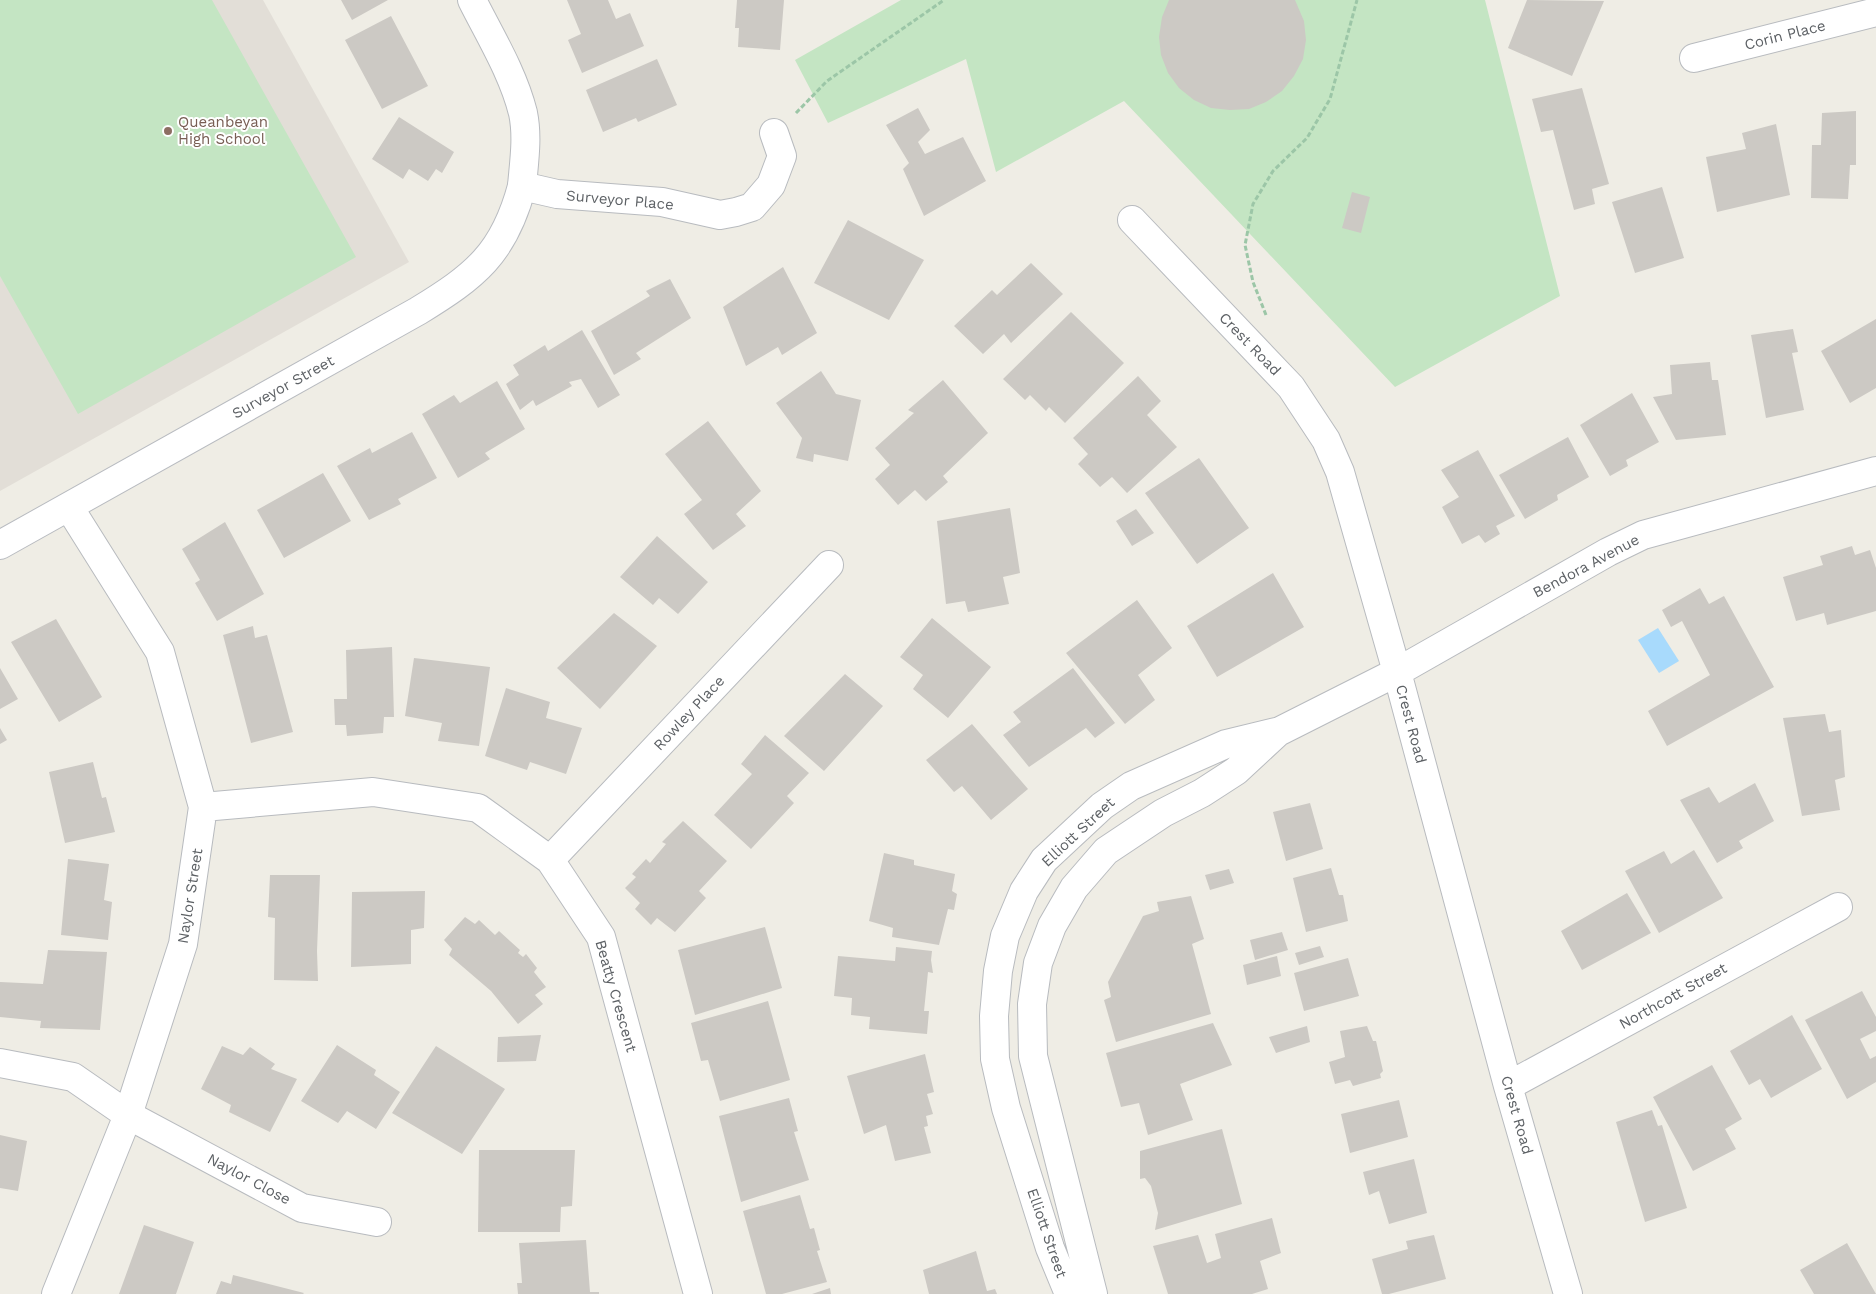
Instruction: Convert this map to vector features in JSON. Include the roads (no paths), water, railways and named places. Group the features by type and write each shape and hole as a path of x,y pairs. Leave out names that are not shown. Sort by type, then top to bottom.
{"street":[{"name":"Surveyor Street","path":"0,545 418,311 454,288 476,271 502,238 516,211 522,186 526,143 523,114 514,84 472,0"},
{"name":"Corin Place","path":"1694,58 1876,12"},
{"name":"Surveyor Place","path":"522,186 557,194 662,202 720,215 736,212 752,207 771,185 782,156 774,133"},
{"name":"Crest Road","path":"1132,220 1291,387 1326,440 1340,472 1397,672 1508,1086 1568,1294"},
{"name":"Bendora Avenue","path":"1397,672 1608,552 1643,535 1876,470"},
{"name":"Naylor Street","path":"56,1294 128,1115 183,944 203,807 160,652 69,507"},
{"name":"Rowley Place","path":"550,860 829,565"},
{"name":"Elliott Street","path":"1069,1294 1050,1248 1006,1108 995,1059 994,1016 998,971 1005,936 1024,891 1044,860 1102,806 1131,786 1226,744 1280,731 1397,672"},
{"name":"Elliott Street","path":"1093,1294 1033,1056 1032,1004 1038,963 1052,926 1074,888 1106,851 1163,813 1202,793 1236,771 1280,731"},
{"name":"Beatty Crescent","path":"203,807 372,792 478,808 550,860 601,937 698,1294"},
{"name":"Northcott Street","path":"1508,1086 1838,906"},
{"name":"Naylor Close","path":"0,1063 72,1077 128,1115 302,1208 377,1222"}],"water":[{"path":"1658,628 1679,661 1659,673 1638,640"}],"place":[{"name":"Queanbeyan High School","path":"168,131"}]}
